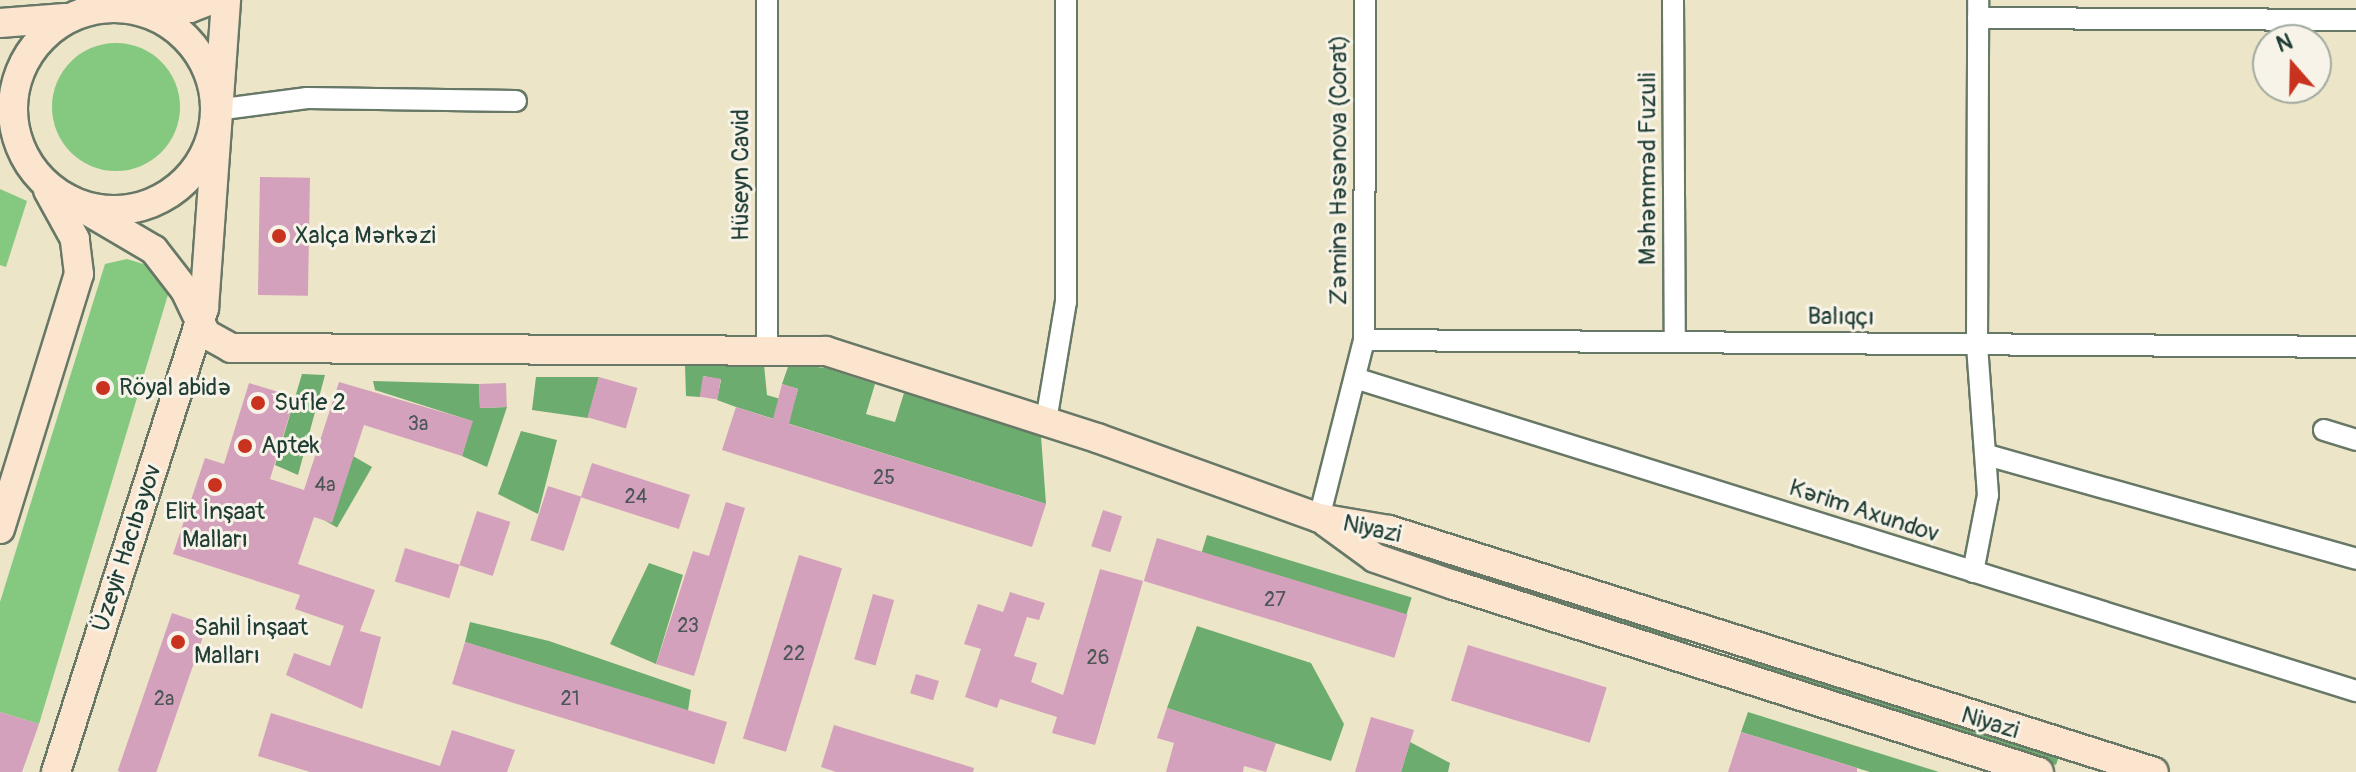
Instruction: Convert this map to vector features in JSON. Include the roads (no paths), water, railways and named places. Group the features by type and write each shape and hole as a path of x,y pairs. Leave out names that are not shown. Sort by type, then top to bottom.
{"main road":[{"path":"0,23 75,9 190,8 211,0"},
{"path":"64,197 114,210 164,197 201,161 216,110 226,0"},
{"path":"75,9 36,45 16,85 15,130 34,170 64,197 154,250 185,290 199,324 217,343 251,350 826,351 1046,421 1319,518"},
{"path":"128,9 162,19 194,46 213,83 216,110"},
{"name":"Üzeyir Hacıbəyov","path":"56,772 199,324 206,289 216,110"},
{"path":"0,131 34,170 67,218 79,274 0,529"},
{"path":"181,379 212,360 251,350"},
{"name":"Niyazi","path":"1319,518 1375,558 2039,772"},
{"name":"Niyazi","path":"1319,518 1389,530 2154,772"}],"street":[{"name":"Hüseyn Cavid","path":"767,0 767,349"},
{"path":"1046,421 1066,302 1066,0"},
{"name":"Zəminə Həsənova (Corat)","path":"1364,340 1365,0"},
{"name":"Məhəmməd Fuzuli","path":"1673,0 1675,338"},
{"path":"1973,572 1988,495 1977,346 1978,9 2356,20"},
{"path":"216,110 307,98 516,101"},
{"name":"Balıqçı","path":"1364,340 1675,338 1977,346 2356,347"},
{"path":"1319,518 1358,379 1364,340"},
{"name":"Kərim Axundov","path":"1358,379 2356,691"},
{"path":"2324,430 2356,440"},
{"path":"1987,455 2356,559"}],"place":[{"name":"Xalça Mərkəzi","path":"279,236"},
{"name":"Röyal abidə","path":"103,388"},
{"name":"Sufle 2","path":"258,403"},
{"name":"Aptek","path":"245,446"},
{"name":"Elit İnşaat Malları","path":"215,485"},
{"name":"Sahil İnşaat Malları","path":"178,642"}]}
